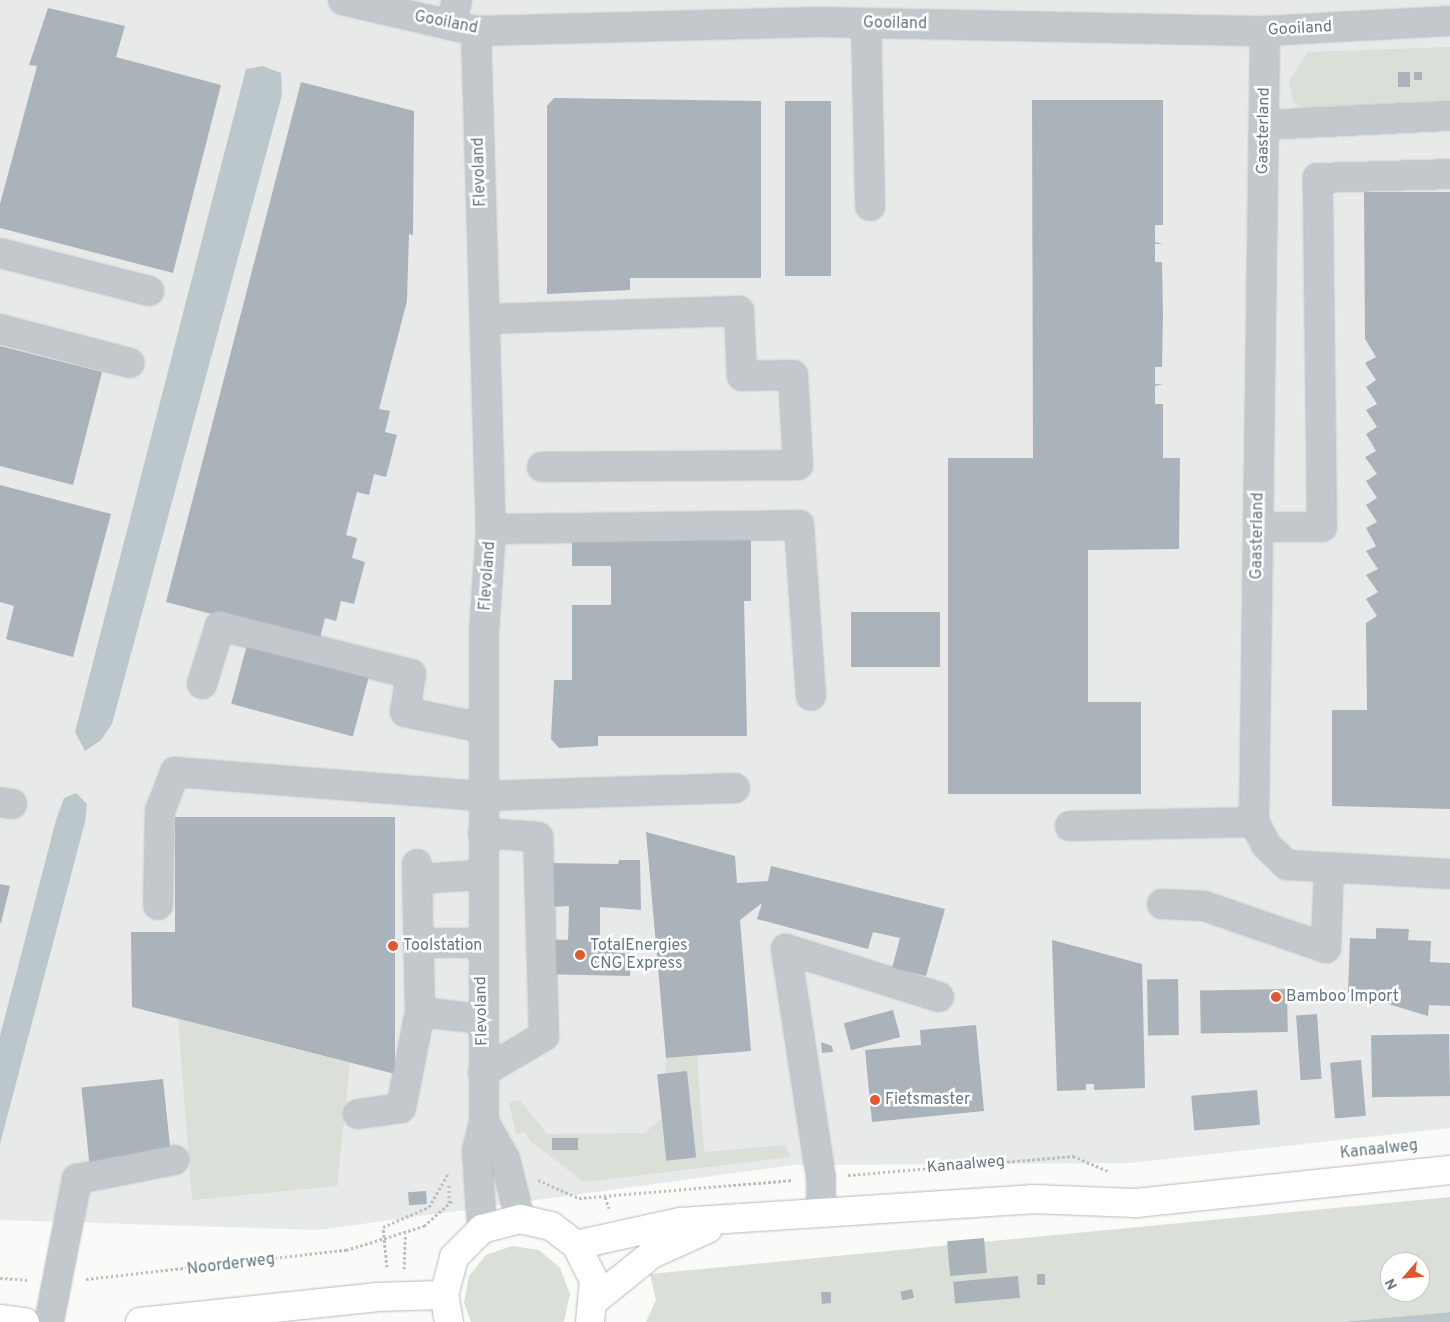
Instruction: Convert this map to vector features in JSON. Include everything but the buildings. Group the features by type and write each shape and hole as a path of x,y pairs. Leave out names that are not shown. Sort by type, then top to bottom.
{"main road":[{"name":"Kanaalweg","path":"576,1245 680,1222 1032,1199 1136,1203 1450,1170"},
{"name":"Kanaalweg","path":"593,1311 652,1254 686,1236 743,1218"},
{"path":"449,1322 444,1295 454,1256 482,1229 520,1219 551,1226 576,1245 587,1262 593,1311"},
{"path":"140,1322 388,1297 444,1295"},
{"path":"0,1319 25,1322"}],"street":[{"name":"Gooiland","path":"343,0 461,19 820,11 866,23 1265,31 1450,21"},
{"name":"Flevoland","path":"461,19 484,319 491,529 483,728 481,875 484,1122 478,1164 482,1229"},
{"path":"866,23 870,206"},
{"name":"Gaasterland","path":"1265,31 1254,822 1266,846 1287,865 1450,874"},
{"path":"1264,125 1450,116"},
{"path":"1258,527 1322,527 1318,178 1450,174"},
{"path":"0,253 149,291"},
{"path":"484,319 739,311 742,376 793,375 798,465 542,467"},
{"path":"0,329 130,363"},
{"path":"491,529 799,525 811,696"},
{"path":"202,684 220,626 411,674 405,712 483,728"},
{"path":"158,904 160,811 175,772 483,796 735,788"},
{"path":"1070,826 1254,822"},
{"path":"483,833 538,837 544,1036 483,1072"},
{"path":"1162,904 1204,906 1326,948 1329,867"},
{"path":"358,1114 401,1108 420,1012 417,871 481,875"},
{"path":"418,943 481,943"},
{"path":"822,1213 821,1178 786,949 939,998"},
{"path":"420,1012 482,1019"},
{"name":"Flevoland","path":"484,1122 505,1158 520,1219"},
{"path":"49,1322 77,1179 174,1160"}],"path":[{"name":"Kanaalweg","path":"512,1181 543,1181 579,1198 1073,1156 1117,1175"},
{"path":"388,1297 384,1227 429,1207 450,1170 478,1164"},
{"name":"Noorderweg","path":"0,1278 58,1280 128,1278 282,1260 386,1239 424,1226 440,1217 449,1203"}],"shaded area":[{"path":"0,0 1450,0 1450,1128 1130,1163 793,1165 318,1230 0,1220"},
{"path":"1450,47 1450,108 1303,109 1293,102 1289,81 1308,52"},
{"path":"263,66 281,73 282,95 112,724 101,740 85,751 75,732 246,69"},
{"path":"76,793 87,804 85,822 0,1144 0,1036 56,820 64,798"},
{"path":"178,1019 350,1063 337,1186 192,1200"},
{"path":"697,1056 704,1152 785,1145 791,1157 584,1182 530,1141 525,1132 516,1134 509,1102 520,1100 547,1134 645,1133 662,1118 666,1058"},
{"path":"1450,1197 1450,1312 1341,1322 646,1322 656,1300 650,1274"},
{"path":"512,1246 539,1250 560,1268 570,1294 564,1322 471,1322 464,1303 469,1276 486,1255"},
{"path":"1450,1312 1450,1322 1341,1322"}],"place":[{"name":"Toolstation","path":"393,946"},
{"name":"TotalEnergies CNG Express","path":"580,955"},
{"name":"Bamboo Import","path":"1276,997"},
{"name":"Fietsmaster","path":"875,1100"}]}
